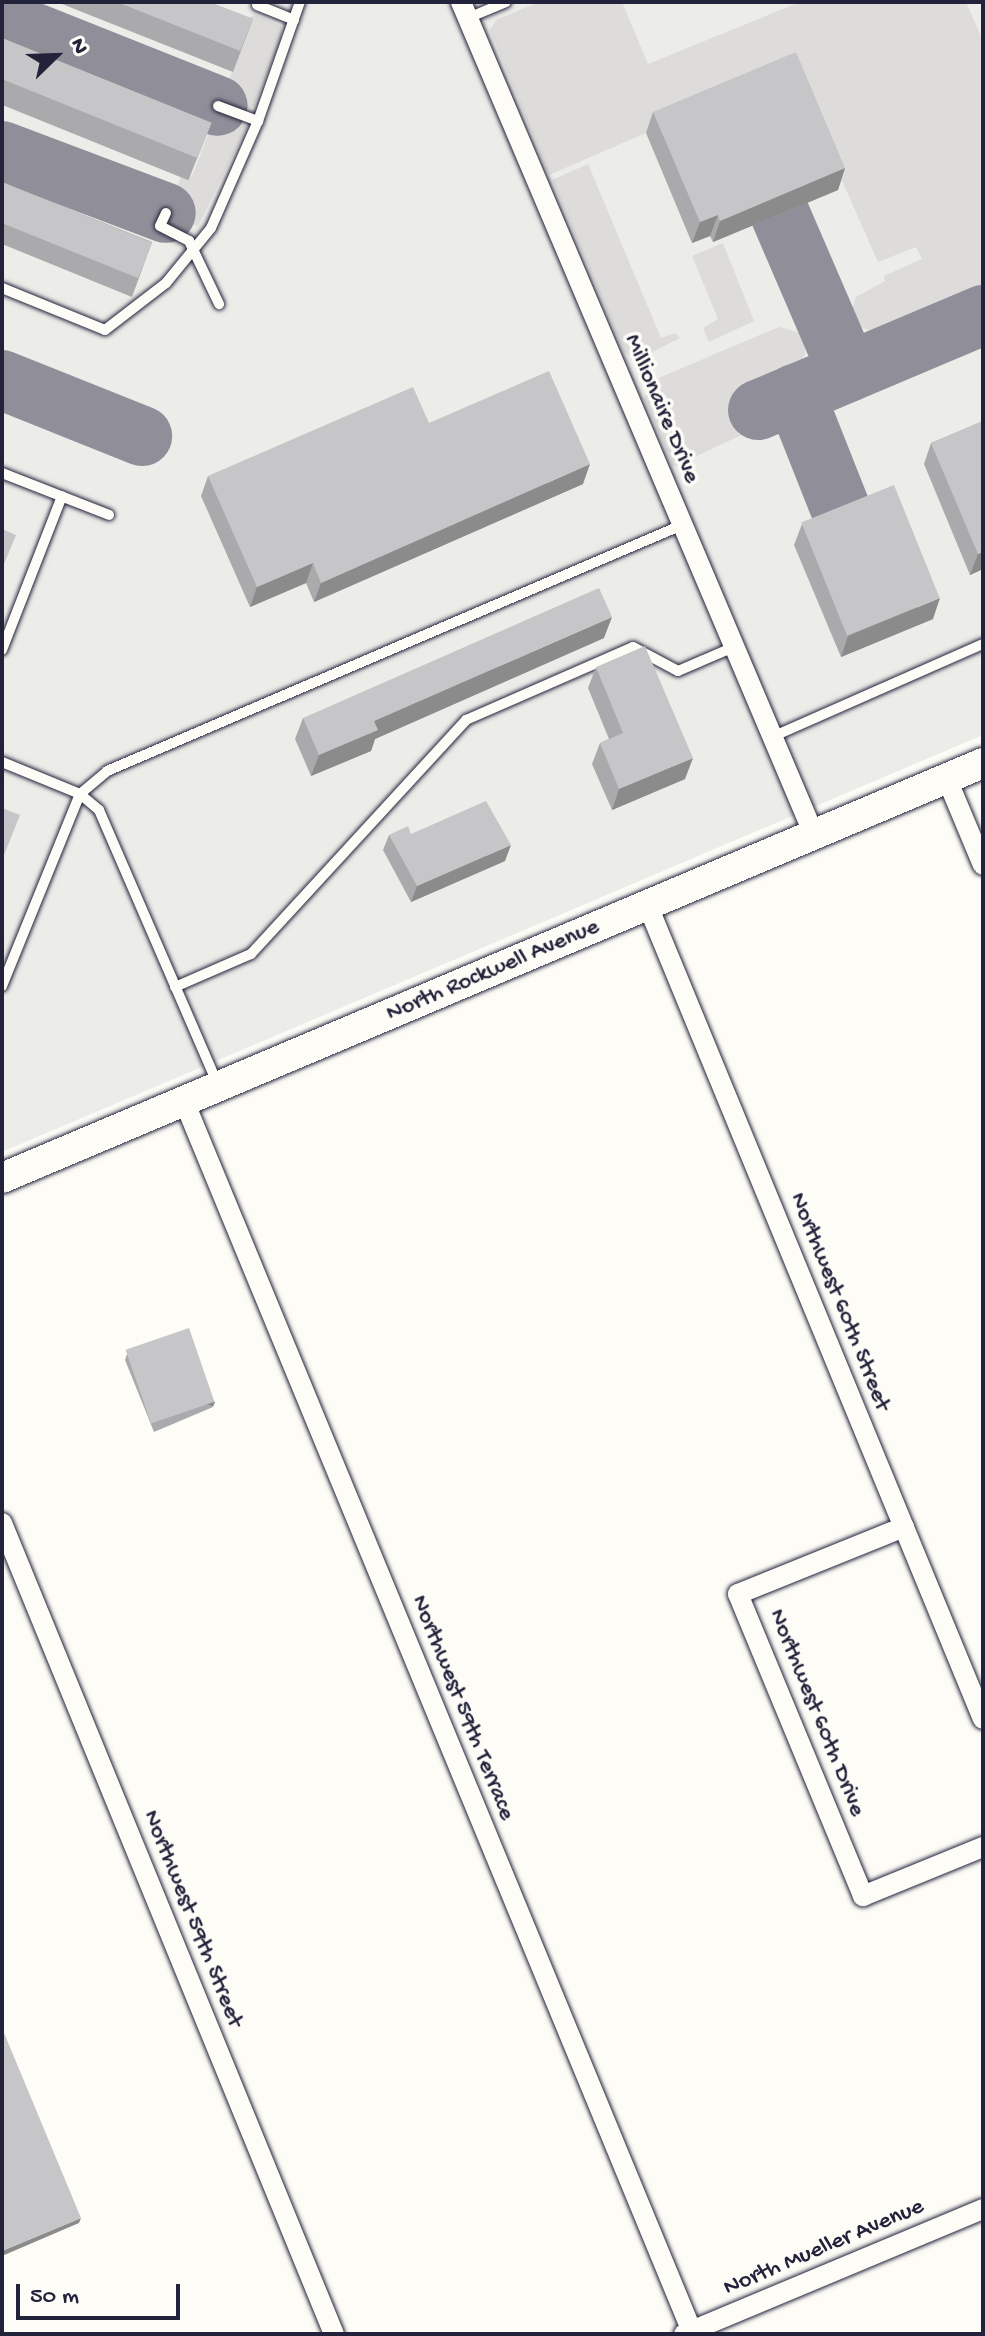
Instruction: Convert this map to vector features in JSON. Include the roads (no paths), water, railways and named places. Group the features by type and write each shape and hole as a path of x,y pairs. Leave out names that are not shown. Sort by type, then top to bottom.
{"main road":[{"name":"North Rockwell Avenue","path":"2,1178 983,763"}],"street":[{"name":"Millionaire Drive","path":"464,10 814,835"},
{"path":"947,779 983,865"},
{"name":"Northwest 60th Street","path":"648,906 983,1719"},
{"name":"Northwest 59th Terrace","path":"184,1101 689,2333"},
{"name":"Northwest 59th Street","path":"2,1523 334,2334"},
{"name":"Northwest 60th Drive","path":"904,1527 738,1594 863,1896 983,1847"},
{"name":"North Mueller Avenue","path":"689,2333 983,2209"}],"lane":[{"path":"2,288 105,330 166,283 211,228 258,121 300,2"},
{"path":"464,10 506,2"},
{"path":"257,5 294,20"},
{"path":"218,106 258,121"},
{"path":"166,213 160,226 189,241 219,304"},
{"path":"2,473 109,515"},
{"path":"2,650 62,496"},
{"path":"2,986 80,794 129,759 682,525"},
{"path":"772,737 983,644"},
{"path":"175,987 251,954 466,720 633,647 678,671 734,647"},
{"path":"2,748 4,763 80,794 99,810 219,1087"}]}
